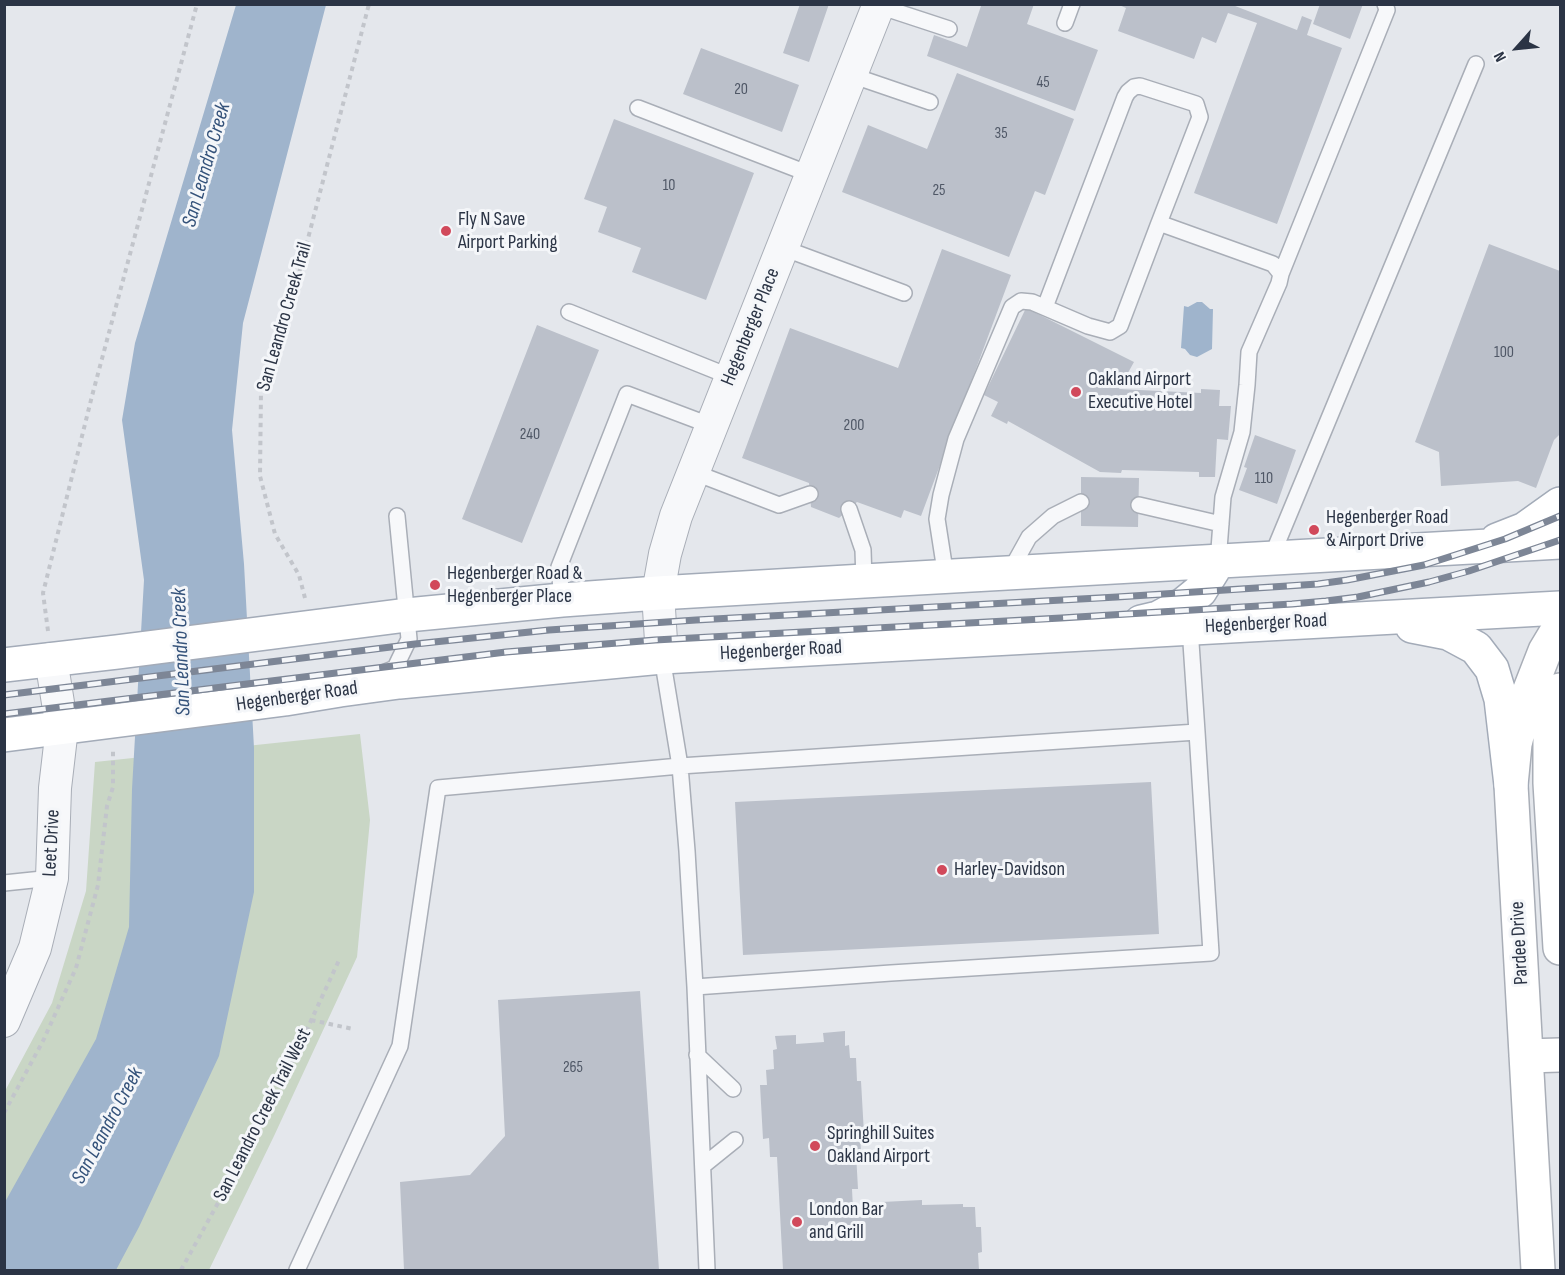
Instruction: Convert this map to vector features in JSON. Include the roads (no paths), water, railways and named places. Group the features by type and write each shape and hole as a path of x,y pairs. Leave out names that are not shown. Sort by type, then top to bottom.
{"main road":[{"path":"1477,547 1526,529 1560,504"},
{"path":"4,665 407,615 562,600 1560,542"},
{"path":"1098,633 1158,618 1184,604 1200,591 1218,561"},
{"name":"Hegenberger Road","path":"4,735 399,682 662,657 1560,608"},
{"path":"1366,618 1448,633 1476,648 1492,669 1501,699 1511,785"},
{"name":"Pardee Drive","path":"1544,922 1511,785 1515,744 1527,697 1545,651 1560,626"},
{"name":"Pardee Drive","path":"1538,1270 1526,1056 1544,922 1550,733 1560,690"},
{"path":"1526,1056 1560,1055"}],"street":[{"name":"Hegenberger Place","path":"662,657 658,593 664,554 676,516 879,5"},
{"name":"Leet Drive","path":"4,1021 35,948 52,878 55,788 62,728 51,659"}],"lane":[{"path":"1065,23 1072,4"},
{"path":"1218,561 1223,498 1242,432 1249,352 1279,283 1387,10 1385,4"},
{"path":"879,5 949,29"},
{"path":"1271,558 1476,64"},
{"path":"851,75 930,102"},
{"path":"946,577 937,519 956,439 1012,307 1020,301 1032,302 1088,326 1110,332 1120,326 1200,117 1196,104 1140,86 1128,92 1045,307"},
{"path":"638,108 812,175"},
{"path":"1159,223 1273,264 1281,274"},
{"path":"783,248 904,293"},
{"path":"569,312 731,378"},
{"path":"562,600 559,567 627,394 712,426"},
{"path":"693,472 779,505 810,494"},
{"path":"1009,573 1029,537 1053,516 1081,502"},
{"path":"1139,505 1221,524"},
{"path":"849,509 863,550 864,581"},
{"path":"340,690 395,668 409,639 397,516"},
{"path":"695,987 1211,953 1190,628"},
{"path":"662,657 680,766 687,851 704,1165 707,1270"},
{"path":"297,1270 400,1046 438,788 680,766 1197,732"},
{"path":"4,883 52,878"},
{"path":"697,1055 733,1089"},
{"path":"704,1165 735,1140"}],"water":[{"name":"San Leandro Creek","path":"236,5 326,5 243,323 232,430 244,564 254,748 254,892 219,1056 139,1227 116,1270 5,1270 5,1202 96,1039 129,927 132,789 144,580 122,420 135,343"},
{"path":"1202,302 1213,309 1212,349 1197,357 1181,348 1184,306 1188,307"}],"railway":[{"path":"4,695 415,644 549,630 1318,584 1424,565 1505,539 1560,516"},
{"path":"4,714 506,652 655,640 1326,601 1358,597 1429,582 1560,540"}],"place":[{"name":"Fly N Save Airport Parking","path":"446,231"},
{"name":"Oakland Airport Executive Hotel","path":"1076,392"},
{"name":"Hegenberger Road & Airport Drive","path":"1314,530"},
{"name":"Hegenberger Road & Hegenberger Place","path":"435,585"},
{"name":"Harley-Davidson","path":"942,870"},
{"name":"Springhill Suites Oakland Airport","path":"815,1146"},
{"name":"London Bar and Grill","path":"797,1222"}]}
